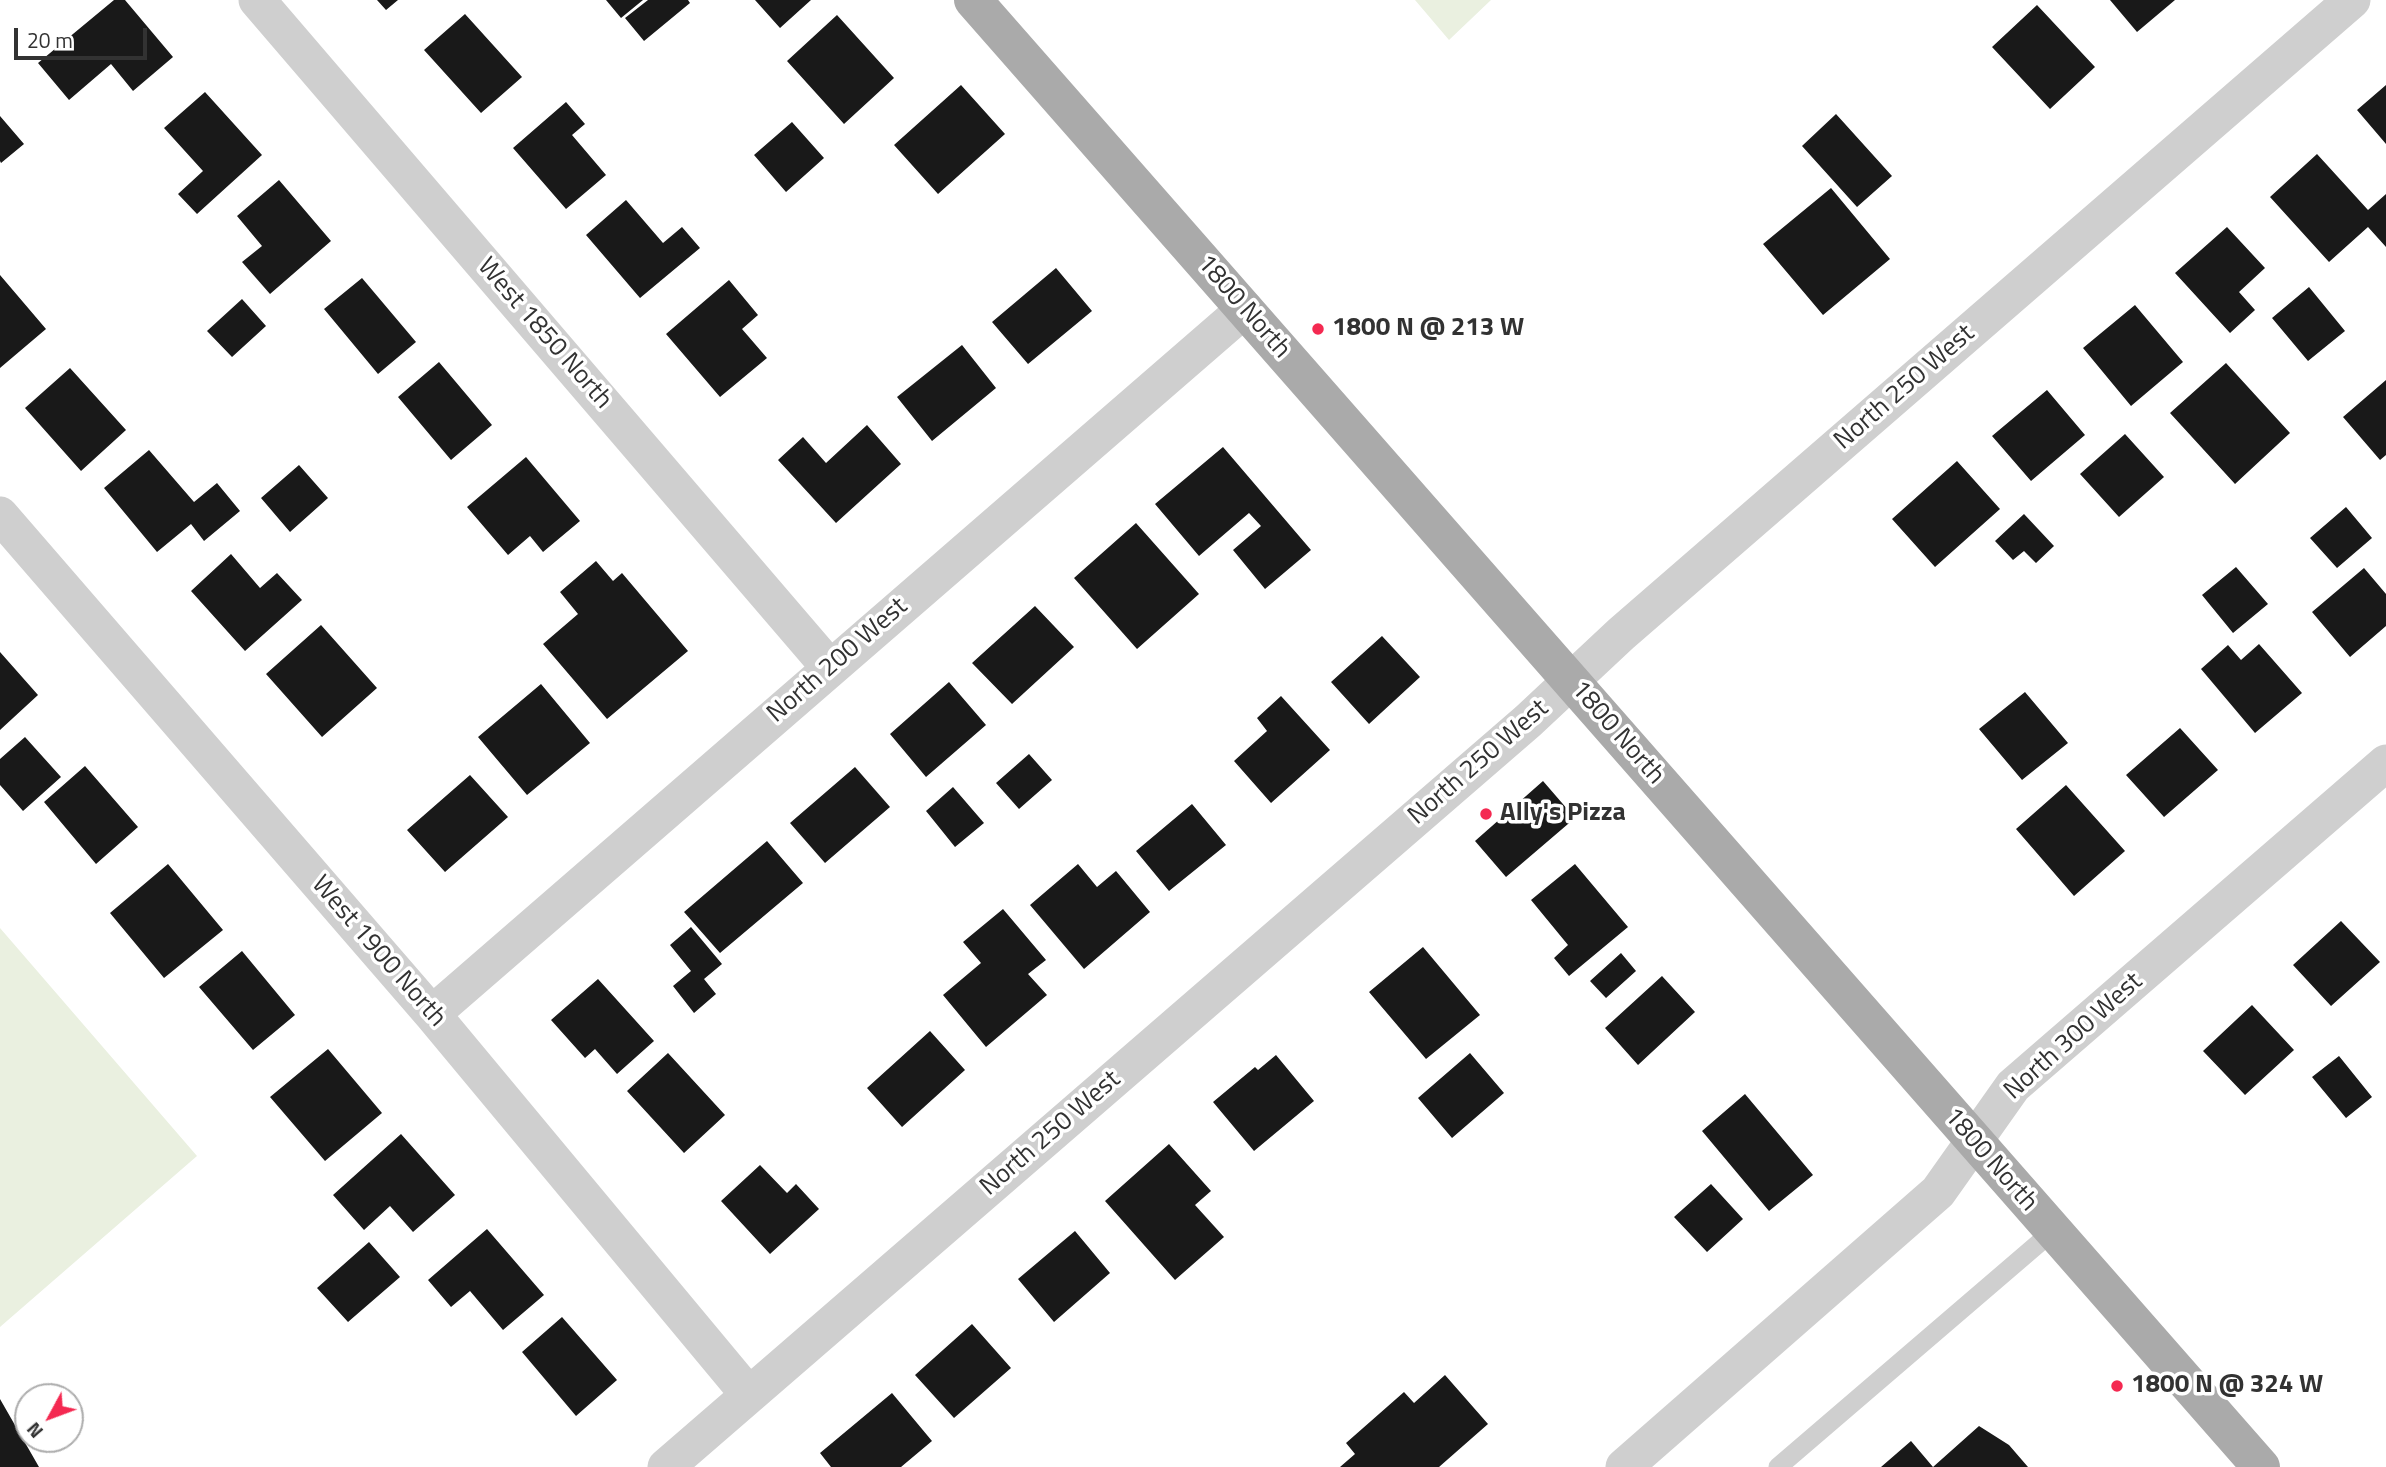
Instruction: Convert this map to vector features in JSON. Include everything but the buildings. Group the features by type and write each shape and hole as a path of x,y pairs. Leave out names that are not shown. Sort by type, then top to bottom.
{"main road":[{"name":"1800 North","path":"973,0 2260,1467"}],"street":[{"name":"West 1850 North","path":"257,0 830,668"},
{"name":"North 250 West","path":"666,1467 1528,721 1571,680 2352,0"},
{"name":"North 200 West","path":"432,1014 1245,309"},
{"name":"West 1900 North","path":"0,515 432,1014 749,1395"},
{"name":"North 300 West","path":"1624,1467 1938,1192 2014,1086 2386,763"}],"lane":[{"path":"1778,1467 2053,1231"}],"green space":[{"path":"1415,0 1491,0 1449,40"},
{"path":"0,928 197,1156 0,1327"}],"place":[{"name":"1800 N @ 213 W","path":"1318,329"},
{"name":"Ally's Pizza","path":"1486,814"},
{"name":"1800 N @ 324 W","path":"2117,1386"}]}
